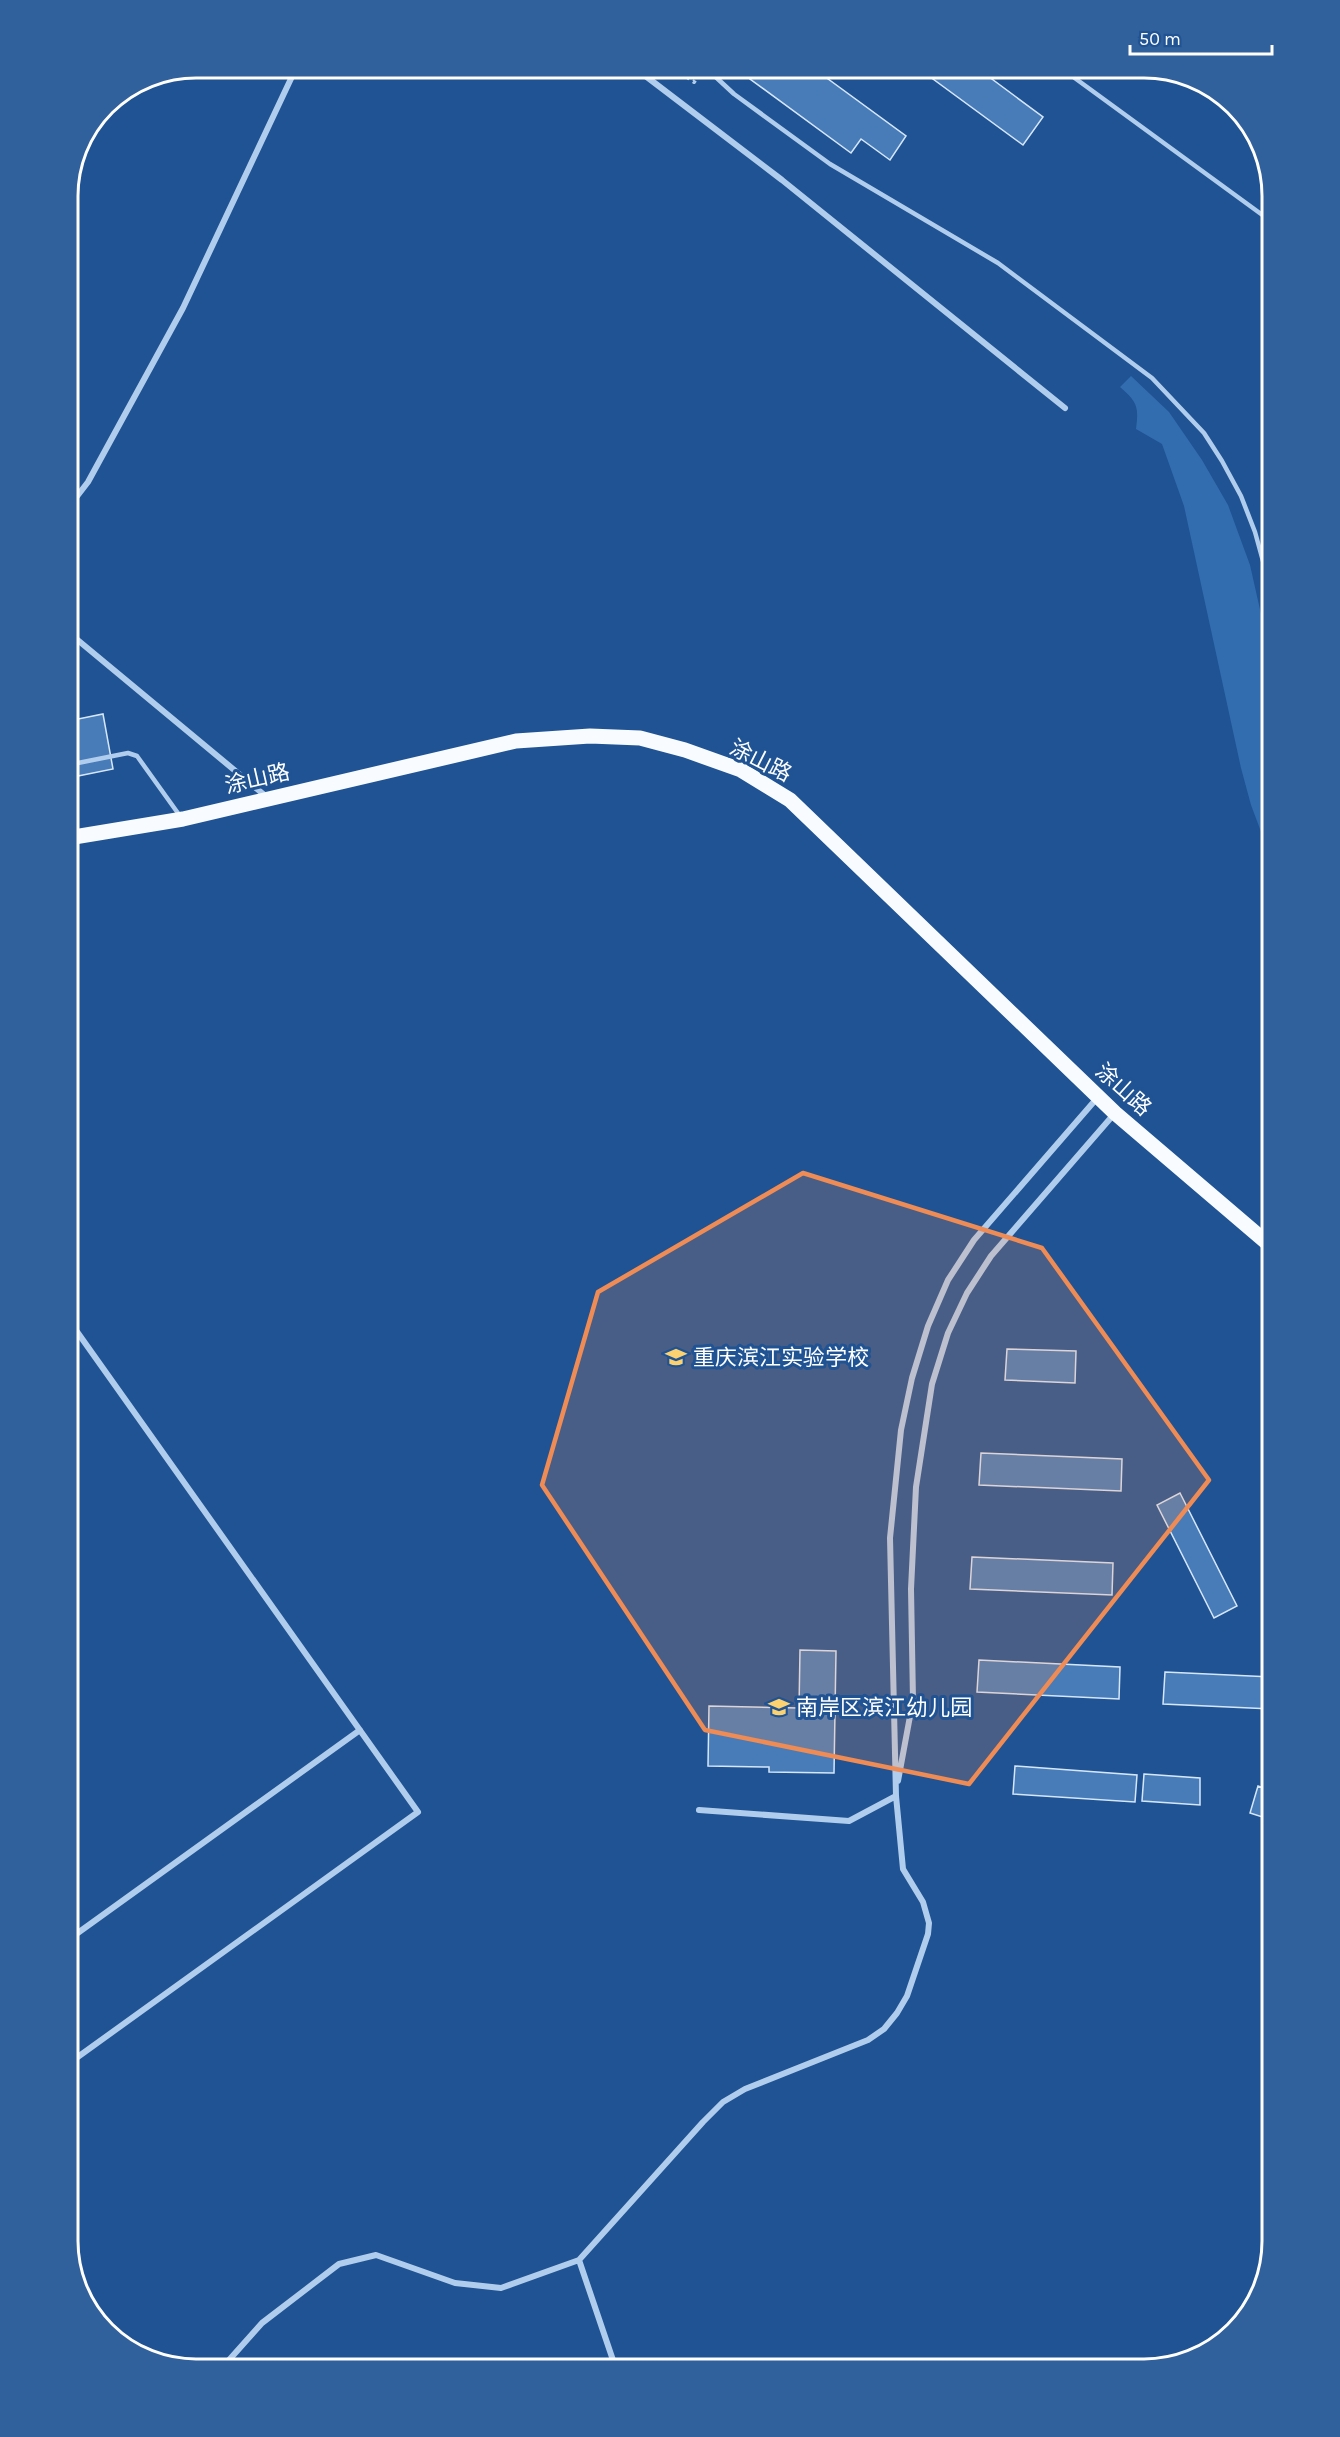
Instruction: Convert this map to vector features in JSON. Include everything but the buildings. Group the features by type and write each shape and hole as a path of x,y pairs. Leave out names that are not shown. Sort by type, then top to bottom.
{"main road":[{"name":"涂山路","path":"78,836 183,819 516,741 590,736 640,738 741,770 790,801 1115,1113 1262,1238"}],"street":[{"path":"78,495 88,482 183,308 291,78"},
{"path":"648,78 782,180 1065,408"},
{"path":"78,640 269,798"},
{"path":"230,2359 262,2323 339,2264 376,2255 454,2283 501,2289 579,2260 723,2102 770,2078 868,2040 884,2029 897,2013 907,1996 928,1934 929,1923 923,1902 903,1869 896,1796 890,1538 900,1441 912,1378 928,1326 948,1280 974,1240 1098,1097"},
{"path":"896,1796 913,1700 911,1580 916,1487 932,1384 945,1343 967,1293 991,1256 1115,1113"},
{"path":"78,1333 418,1812 78,2057"},
{"path":"78,1933 360,1730"},
{"path":"699,1810 849,1821 896,1796"},
{"path":"579,2260 613,2359"}],"lane":[{"path":"717,78 734,94 830,164 998,263 1152,378 1204,433 1227,470 1241,496 1262,558"},
{"path":"1075,78 1262,215"},
{"path":"78,763 128,753 136,756 183,819"}],"path":[{"path":"689,78 694,82"}],"highlighted area":[{"path":"803,1173 1042,1248 1209,1480 969,1784 705,1730 542,1485 598,1292"}],"shaded area":[{"path":"1131,376 1169,412 1202,460 1228,505 1250,565 1262,618 1262,834 1241,768 1184,506 1162,444 1136,429 1136,405 1120,387"}],"place":[{"name":"重庆滨江实验学校","path":"676,1357"},
{"name":"南岸区滨江幼儿园","path":"779,1707"}]}
